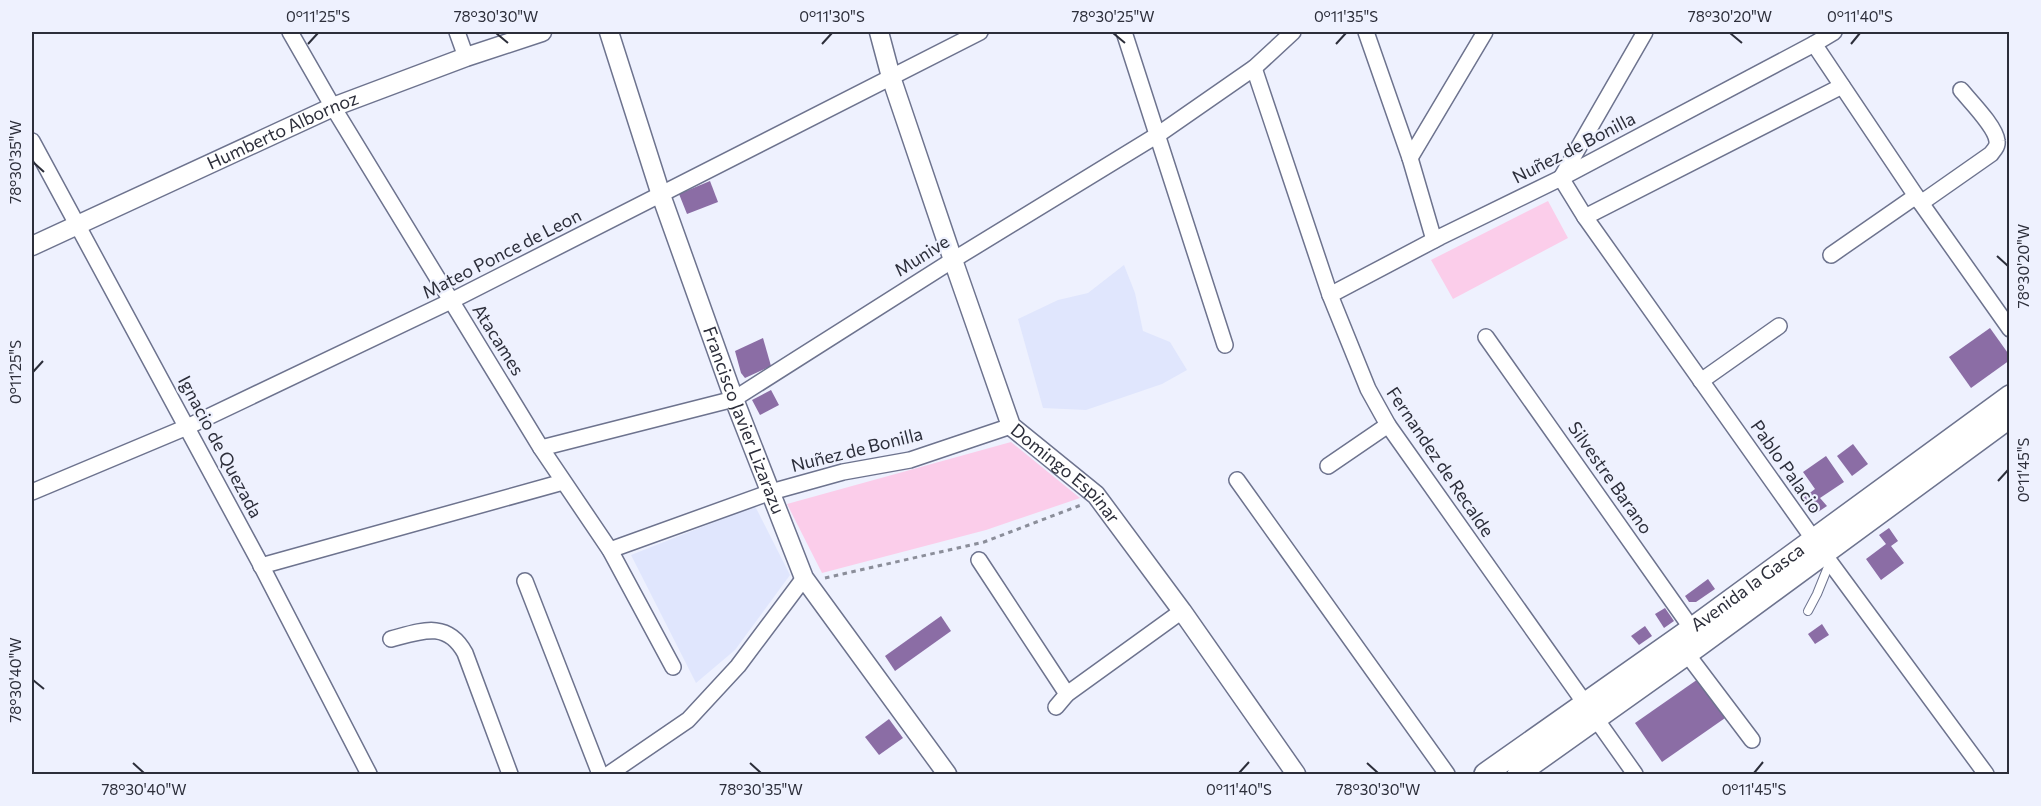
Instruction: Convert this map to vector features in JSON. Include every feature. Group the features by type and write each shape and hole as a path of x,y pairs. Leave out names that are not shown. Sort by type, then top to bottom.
{"main road":[{"name":"Avenida la Gasca","path":"1485,774 1589,712 1822,552 1936,460 2010,396"},
{"name":"Avenida la Gasca","path":"1936,460 2010,417"},
{"name":"Avenida la Gasca","path":"1518,774 1589,712"}],"street":[{"name":"Atacames","path":"291,32 333,107 541,448 610,550 673,667"},
{"path":"457,32 466,57"},
{"name":"Humberto Albornoz","path":"32,246 333,107 466,57 542,32"},
{"name":"Francisco Javier Lizarazu","path":"609,32 661,195 734,399 771,492 812,578 947,774"},
{"name":"Domingo Espinar","path":"879,32 891,76 1011,426 1096,495 1182,611 1296,774"},
{"name":"Mateo Ponce de Leon","path":"32,492 187,427 451,301 980,32"},
{"path":"1125,32 1225,345"},
{"name":"Munive","path":"541,448 734,399 953,260 1159,134 1254,68 1293,32"},
{"path":"1366,32 1410,158 1434,240"},
{"path":"1410,158 1485,32"},
{"path":"1562,178 1645,32"},
{"name":"Nuñez de Bonilla","path":"1330,295 1434,240 1562,178 1834,32"},
{"path":"1814,44 1918,199 2010,329"},
{"name":"Fernandez de Recalde","path":"1254,68 1330,295 1368,389 1388,425 1635,774"},
{"path":"1585,217 1842,86"},
{"path":"1831,255 1991,154 1997,141 1994,131 1961,90"},
{"name":"Ignacio de Quezada","path":"32,141 187,427 369,774"},
{"name":"Pablo Palacio","path":"1562,178 1585,217 1822,552 1986,774"},
{"path":"1701,381 1779,326"},
{"name":"Silvestre Barano","path":"1485,336 1693,642 1752,740"},
{"path":"1328,466 1388,425"},
{"name":"Nuñez de Bonilla","path":"610,550 771,492 843,471 910,460 1011,426"},
{"path":"1237,480 1447,774"},
{"path":"261,566 563,482"},
{"path":"979,560 1067,694"},
{"path":"609,774 688,720 738,666 812,578"},
{"path":"525,581 600,774"},
{"path":"1056,707 1067,694 1182,611"},
{"path":"391,639 430,629 451,636 460,643 510,774"}],"lane":[{"path":"1808,611 1817,594 1822,552"}],"path":[{"path":"812,578 984,542 1088,502"}],"shaded area":[{"path":"1548,201 1568,238 1453,299 1431,260"},
{"path":"1124,265 1135,293 1143,331 1170,342 1187,370 1162,384 1086,410 1043,408 1018,319 1058,300 1088,293"},
{"path":"1011,442 1080,498 986,530 822,573 787,504"},
{"path":"755,506 790,575 735,650 696,683 631,555"}],"building":[{"path":"710,181 718,202 687,214 679,194"},
{"path":"1990,328 2010,356 2010,360 1971,388 1949,357"},
{"path":"763,338 771,366 745,378 741,373 735,351"},
{"path":"771,390 779,405 760,415 752,400"},
{"path":"1853,444 1868,464 1852,476 1837,456"},
{"path":"1826,456 1844,482 1820,498 1827,506 1818,512 1812,511 1803,498 1815,489 1803,472"},
{"path":"1889,528 1898,541 1891,546 1904,563 1881,580 1866,559 1886,544 1879,535"},
{"path":"1708,579 1715,589 1696,602 1689,602 1685,596"},
{"path":"1665,608 1674,621 1664,628 1655,614"},
{"path":"941,616 951,631 895,671 885,656"},
{"path":"1822,624 1829,635 1815,644 1808,634"},
{"path":"1645,626 1652,636 1639,645 1631,636"},
{"path":"1701,677 1728,716 1662,762 1635,723"},
{"path":"889,719 903,738 879,755 865,737"}]}
